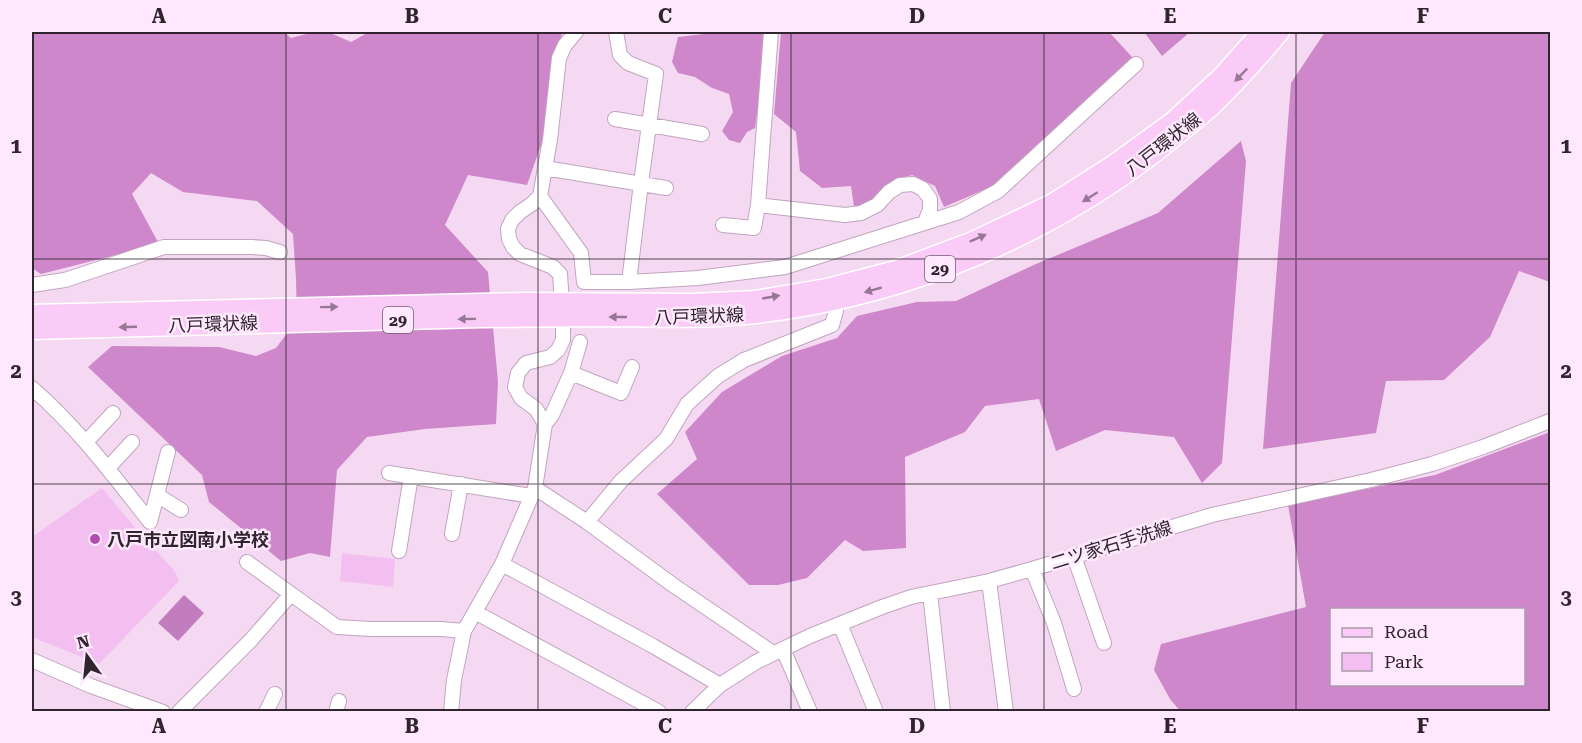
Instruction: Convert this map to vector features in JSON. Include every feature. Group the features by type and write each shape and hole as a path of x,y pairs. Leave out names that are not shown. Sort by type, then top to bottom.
{"main road":[{"name":"八戸環状線","path":"32,314 271,315 563,309 755,300 827,288 896,270 973,241 1051,204 1172,122 1223,75 1261,32"},
{"name":"八戸環状線","path":"563,309 693,318 755,314 835,301 906,281 972,258 1025,234 1088,199 1151,156 1211,106 1280,32"},
{"name":"八戸環状線","path":"32,330 271,315"}],"street":[{"path":"545,424 536,409 520,398 515,387 518,373 526,363 550,357 558,350 563,340 560,274 553,267 520,254 513,248 508,230 512,220 540,196 550,140 559,58 565,45 576,32"},
{"path":"616,32 620,56 628,63 656,74 640,183 629,282"},
{"path":"723,225 754,228 758,205 771,32"},
{"path":"540,196 581,253 584,282 698,278 785,267 959,212 998,191 1136,64"},
{"path":"615,119 702,134"},
{"path":"545,168 666,188"},
{"path":"758,205 845,215 861,213 877,205 889,192 900,185 913,184 923,189 930,199 930,210 925,222"},
{"path":"32,285 65,280 164,247 266,248 280,252"},
{"path":"587,522 621,481 666,439 687,404 718,376 744,360 832,325 836,310 835,301"},
{"path":"451,711 454,680 464,631 502,564 533,492 545,424 552,415 571,373 580,342"},
{"path":"571,373 621,393 632,366"},
{"path":"32,388 53,406 86,442 150,522 168,452"},
{"path":"86,442 113,413"},
{"name":"二ツ家石手洗線","path":"692,711 720,685 756,662 840,624 911,597 1032,569 1212,515 1371,480 1432,464 1551,421"},
{"path":"108,468 132,441"},
{"path":"389,472 461,484 533,492 587,522 673,585 778,651 810,711"},
{"path":"399,551 411,476"},
{"path":"452,534 461,484"},
{"path":"157,495 181,510"},
{"path":"1074,556 1104,643"},
{"path":"247,562 337,627 464,631"},
{"path":"502,564 720,685"},
{"path":"1032,569 1054,623 1074,689"},
{"path":"989,580 1006,711"},
{"path":"930,593 943,711"},
{"path":"179,711 251,640 291,594"},
{"path":"475,612 659,711"},
{"path":"840,624 870,710"},
{"path":"32,660 91,686 163,711"},
{"path":"266,711 275,694"}],"green space":[{"path":"102,488 174,570 179,581 99,664 32,637 32,537"},
{"path":"342,553 395,559 393,587 340,581"}],"shaded area":[{"path":"32,32 284,32 291,38 314,32 328,32 351,42 369,32 562,32 548,125 527,185 468,175 445,225 488,272 498,382 496,424 425,429 367,437 337,470 330,557 310,553 281,561 209,502 202,475 88,367 112,346 219,347 256,356 276,348 297,320 293,234 257,201 183,192 151,173 132,194 159,244 41,274 32,268"},
{"path":"710,32 765,32 764,62 755,128 747,132 740,143 729,140 722,131 733,112 729,94 712,88 695,77 678,73 672,62 678,37"},
{"path":"781,32 1109,32 1133,58 993,186 944,207 935,186 912,175 896,180 866,207 854,207 851,186 822,188 800,171 796,132 774,114"},
{"path":"1144,32 1190,32 1162,56"},
{"path":"1325,32 1550,32 1550,282 1519,271 1490,337 1444,380 1386,381 1376,433 1263,449 1291,83"},
{"path":"1241,141 1246,161 1222,463 1202,483 1174,437 1105,430 1056,451 1039,399 985,406 965,432 905,457 906,548 863,551 845,540 807,578 778,585 749,585 657,494 697,459 685,432 722,392 782,356 837,338 857,316 917,302 956,301 1036,264 1158,213"},
{"path":"1550,432 1550,711 1180,711 1170,699 1154,670 1161,644 1306,607 1288,505 1435,475"},
{"path":"184,595 204,613 178,641 158,623"}],"place":[{"name":"八戸市立図南小学校","path":"95,539"}]}
